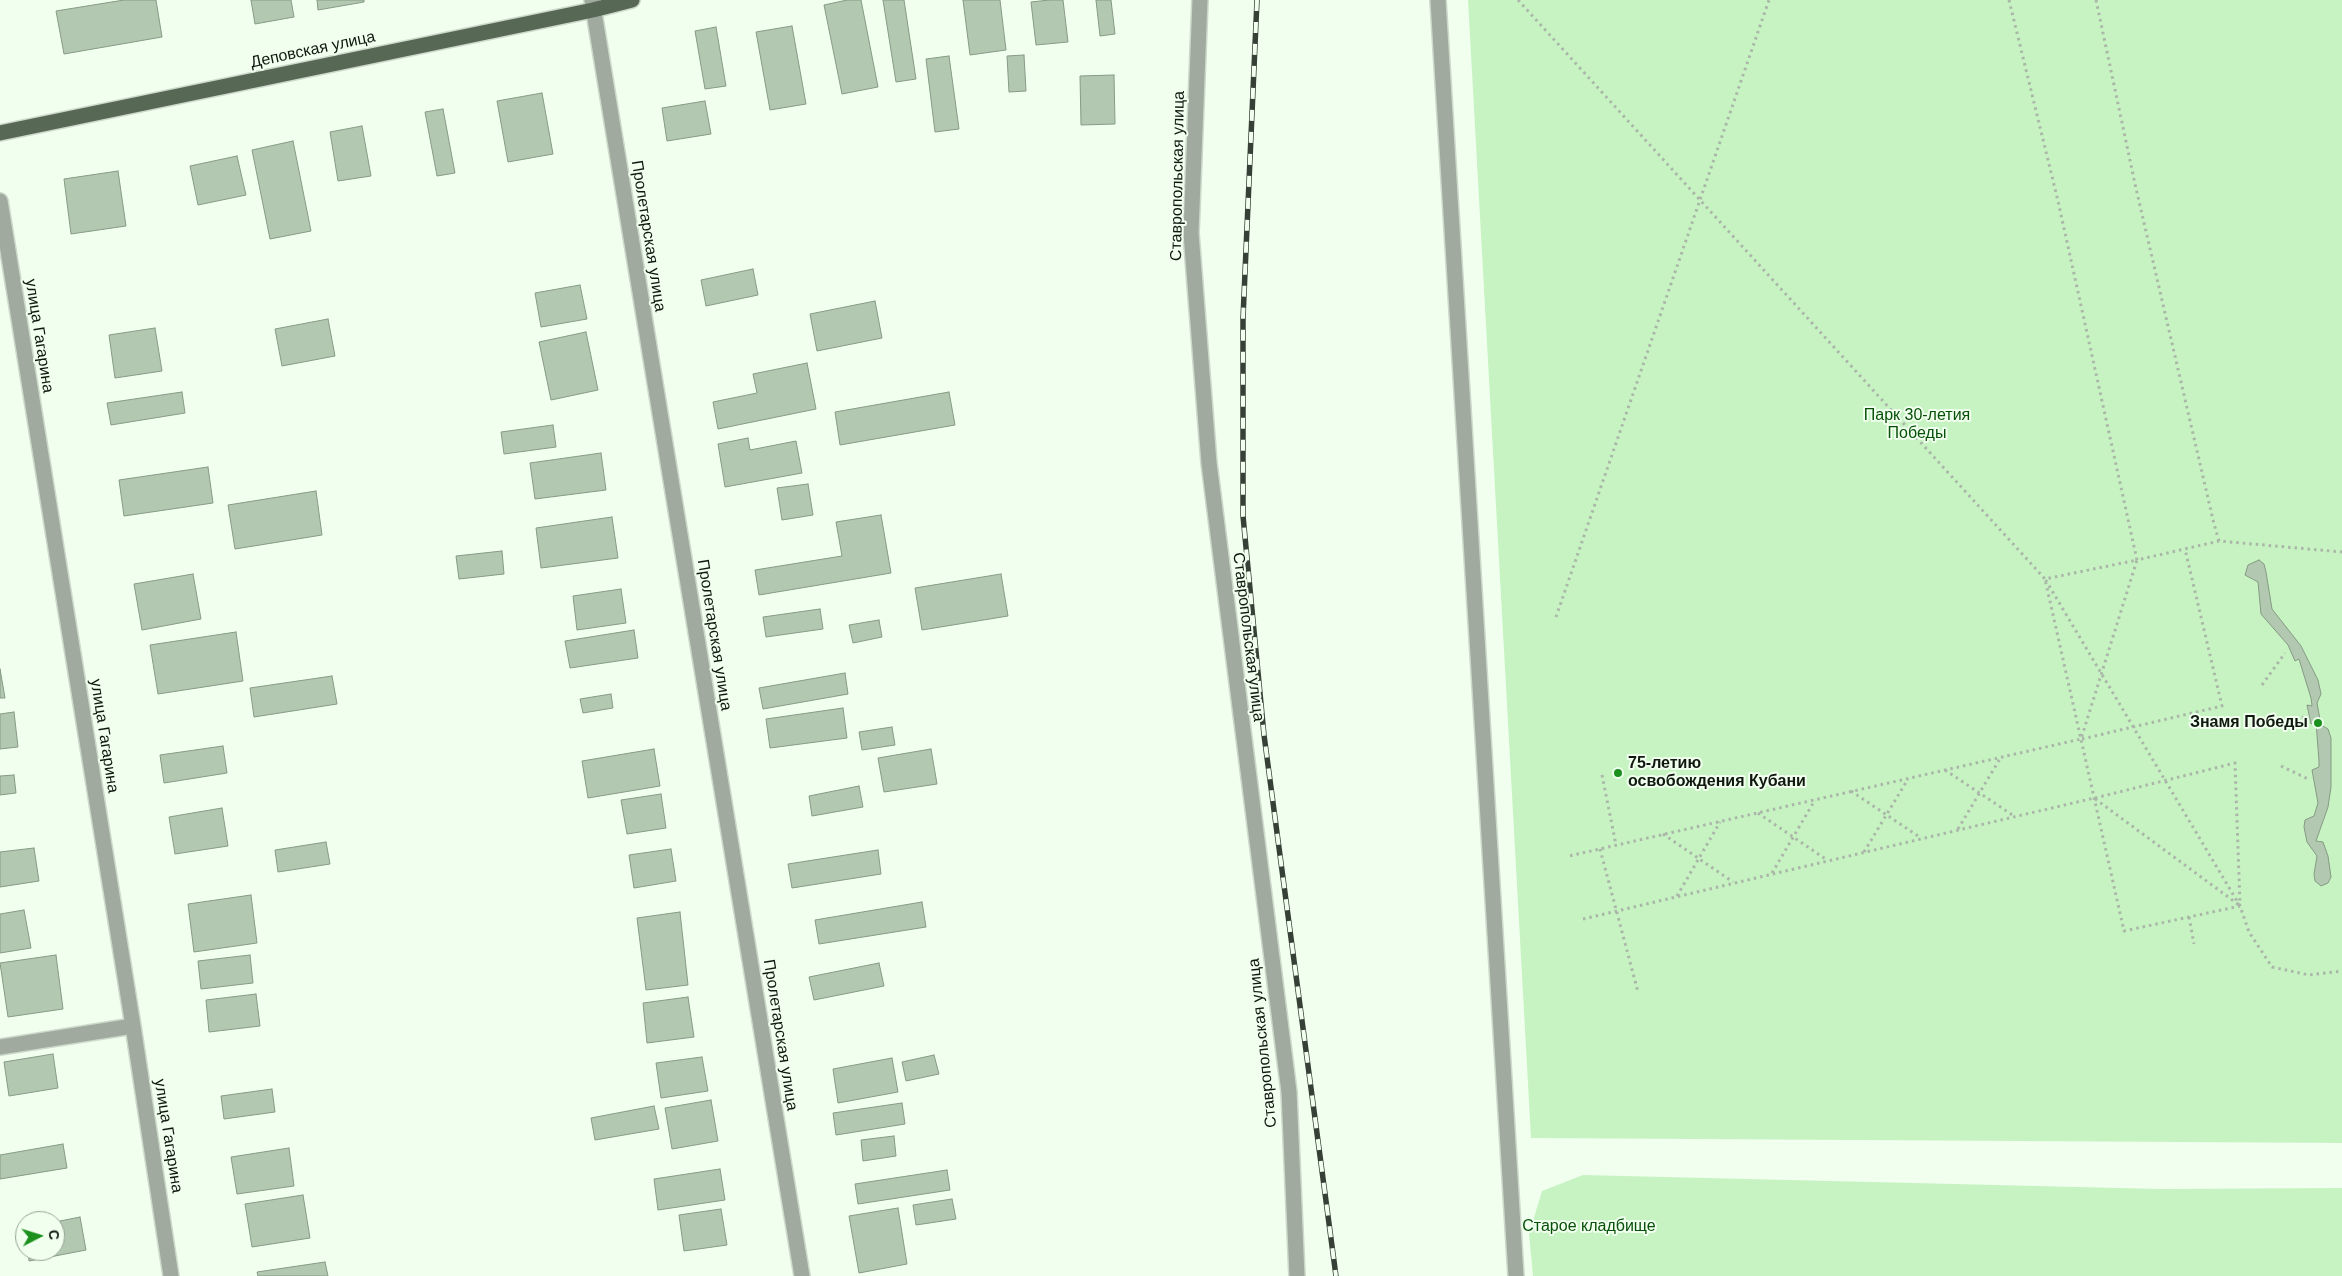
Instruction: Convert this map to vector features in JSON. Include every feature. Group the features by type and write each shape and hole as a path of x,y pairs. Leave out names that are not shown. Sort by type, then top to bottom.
{"main road":[{"name":"Деповская улица","path":"0,133 593,5 632,0"}],"street":[{"name":"Ставропольская улица","path":"1200,0 1191,232 1209,463 1289,1092 1297,1276"},
{"path":"1438,0 1516,1276"},
{"name":"Пролетарская улица","path":"593,5 802,1276"},
{"name":"улица Гагарина","path":"0,201 133,1026 171,1276"},
{"path":"0,1047 133,1026"}],"path":[{"path":"1518,0 2045,579 2240,906 2249,932 2272,967 2309,975 2342,971"},
{"path":"1556,617 1699,198 1769,0"},
{"path":"2009,0 2058,201 2137,560 2081,739"},
{"path":"2096,0 2135,184 2219,540"},
{"path":"2045,579 2137,560 2219,540 2342,552"},
{"path":"1569,856 2222,706 2185,549"},
{"path":"2045,579 2124,931 2240,906"},
{"path":"2262,685 2285,653"},
{"path":"2288,720 2305,717"},
{"path":"1958,830 2001,757"},
{"path":"1583,918 2166,782 2235,763 2240,906"},
{"path":"2281,766 2308,779"},
{"path":"1945,770 2014,816"},
{"path":"1602,775 1616,845"},
{"path":"1864,852 1908,778"},
{"path":"1851,791 1921,838"},
{"path":"2094,798 2240,906"},
{"path":"1771,874 1814,800"},
{"path":"1757,813 1828,860"},
{"path":"1677,896 1720,821"},
{"path":"1663,834 1734,883"},
{"path":"1600,849 1638,992"},
{"path":"2189,917 2194,944"}],"green space":[{"name":"Парк 30-летия Победы","path":"1468,0 2342,0 2342,1143 1531,1138"},
{"name":"Старое кладбище","path":"1583,1175 2161,1189 2342,1188 2342,1276 1533,1276 1529,1234 1542,1191"}],"building":[{"path":"124,0 156,0 162,37 64,54 56,11"},
{"path":"251,0 291,0 294,17 255,24"},
{"path":"317,0 364,0 364,2 318,10"},
{"path":"847,0 861,0 878,87 842,94 824,5"},
{"path":"883,0 904,0 916,79 896,82"},
{"path":"963,0 1000,0 1006,50 970,55"},
{"path":"1063,0 1068,42 1036,45 1031,2"},
{"path":"1096,0 1111,0 1115,34 1100,36"},
{"path":"792,26 806,104 770,110 756,32"},
{"path":"716,27 726,86 705,89 695,31"},
{"path":"1024,55 1026,91 1009,92 1007,56"},
{"path":"949,56 959,129 935,132 926,59"},
{"path":"1114,75 1115,124 1081,125 1080,76"},
{"path":"542,93 553,154 508,162 497,101"},
{"path":"705,101 711,134 667,141 662,108"},
{"path":"443,109 455,173 437,176 425,112"},
{"path":"362,126 371,176 338,181 330,132"},
{"path":"293,141 311,231 270,239 252,150"},
{"path":"237,156 246,195 198,205 190,166"},
{"path":"118,171 126,226 71,234 64,179"},
{"path":"753,269 758,295 706,306 701,280"},
{"path":"580,285 587,319 541,327 535,293"},
{"path":"875,301 882,338 817,351 810,314"},
{"path":"328,319 335,356 282,366 275,329"},
{"path":"155,328 162,371 115,378 109,335"},
{"path":"586,332 598,390 551,400 539,342"},
{"path":"807,363 816,409 718,429 713,402 757,393 753,374"},
{"path":"182,392 185,413 111,425 107,403"},
{"path":"949,392 955,425 840,445 835,412"},
{"path":"553,425 556,447 504,454 501,432"},
{"path":"748,438 750,450 796,441 802,473 725,487 718,444"},
{"path":"601,453 606,490 535,499 530,463"},
{"path":"208,467 213,503 124,516 119,480"},
{"path":"808,484 813,515 782,520 777,488"},
{"path":"316,491 322,535 235,549 228,505"},
{"path":"881,515 891,573 759,595 755,570 842,556 836,522"},
{"path":"612,517 618,558 541,568 536,528"},
{"path":"502,551 504,574 459,579 456,556"},
{"name":"Знамя Победы","path":"2259,560 2264,564 2272,609 2301,646 2318,680 2321,694 2317,703 2321,725 2328,729 2331,738 2331,787 2328,807 2316,841 2323,842 2328,856 2331,877 2328,883 2321,886 2315,881 2314,874 2317,856 2307,842 2304,827 2305,820 2314,816 2318,803 2312,770 2319,767 2316,722 2311,724 2307,705 2312,706 2311,698 2299,659 2295,661 2288,645 2261,614 2258,582 2245,575 2248,565"},
{"path":"193,574 201,619 142,630 134,584"},
{"path":"1001,574 1008,616 922,630 915,588"},
{"path":"621,589 626,623 577,630 573,596"},
{"path":"820,609 823,629 766,637 763,617"},
{"path":"879,620 882,637 853,643 849,625"},
{"path":"634,630 638,658 570,668 565,641"},
{"path":"236,632 243,681 158,694 150,645"},
{"path":"0,669 5,698 0,698"},
{"path":"845,673 848,694 763,709 759,688"},
{"path":"332,676 337,704 254,717 250,688"},
{"path":"611,694 613,708 583,713 580,699"},
{"path":"843,708 847,738 770,748 766,719"},
{"path":"14,712 18,747 0,749 0,714"},
{"path":"892,727 895,745 862,750 859,732"},
{"path":"223,746 227,773 164,783 160,755"},
{"path":"654,749 660,786 588,798 582,761"},
{"path":"931,749 937,784 884,792 878,758"},
{"path":"14,775 16,793 0,795 0,776"},
{"path":"859,786 863,807 812,816 809,796"},
{"path":"661,794 666,828 627,834 621,800"},
{"path":"222,808 228,846 175,854 169,817"},
{"path":"326,842 330,864 278,872 275,850"},
{"path":"34,848 39,881 0,887 0,852"},
{"path":"671,849 676,881 634,888 629,855"},
{"path":"878,850 881,874 792,888 788,864"},
{"path":"251,895 257,943 194,952 188,904"},
{"path":"922,902 926,927 819,944 815,920"},
{"path":"24,910 31,948 0,953 0,914"},
{"path":"680,912 688,985 646,990 637,918"},
{"path":"56,955 63,1009 8,1017 0,963"},
{"path":"250,955 253,983 201,989 198,961"},
{"path":"879,963 884,986 814,1000 809,977"},
{"path":"256,994 260,1026 209,1032 206,1000"},
{"path":"688,997 694,1037 647,1043 643,1003"},
{"path":"53,1054 58,1088 9,1096 4,1062"},
{"path":"934,1055 939,1074 906,1081 902,1062"},
{"path":"702,1057 708,1091 661,1098 656,1063"},
{"path":"892,1058 898,1092 838,1103 833,1069"},
{"path":"272,1089 275,1112 224,1119 221,1096"},
{"path":"711,1100 718,1141 672,1149 665,1108"},
{"path":"902,1103 905,1124 836,1135 833,1113"},
{"path":"654,1106 659,1129 595,1140 591,1118"},
{"path":"894,1136 896,1156 863,1161 861,1140"},
{"path":"63,1144 67,1168 0,1179 0,1155"},
{"path":"289,1148 294,1186 237,1194 231,1157"},
{"path":"720,1169 725,1200 658,1210 654,1179"},
{"path":"947,1170 950,1190 858,1204 855,1184"},
{"path":"303,1195 310,1238 252,1247 245,1204"},
{"path":"952,1199 956,1219 916,1225 913,1205"},
{"path":"898,1208 907,1264 859,1273 849,1216"},
{"path":"721,1209 727,1245 684,1251 679,1215"},
{"path":"80,1217 86,1250 65,1254 65,1220"},
{"path":"325,1262 328,1276 258,1276 257,1272"}],"railway":[{"path":"1257,0 1243,318 1243,516 1264,735 1336,1276"}],"place":[{"name":"Знамя Победы","path":"2318,723"},
{"name":"75-летию освобождения Кубани","path":"1618,773"}]}
